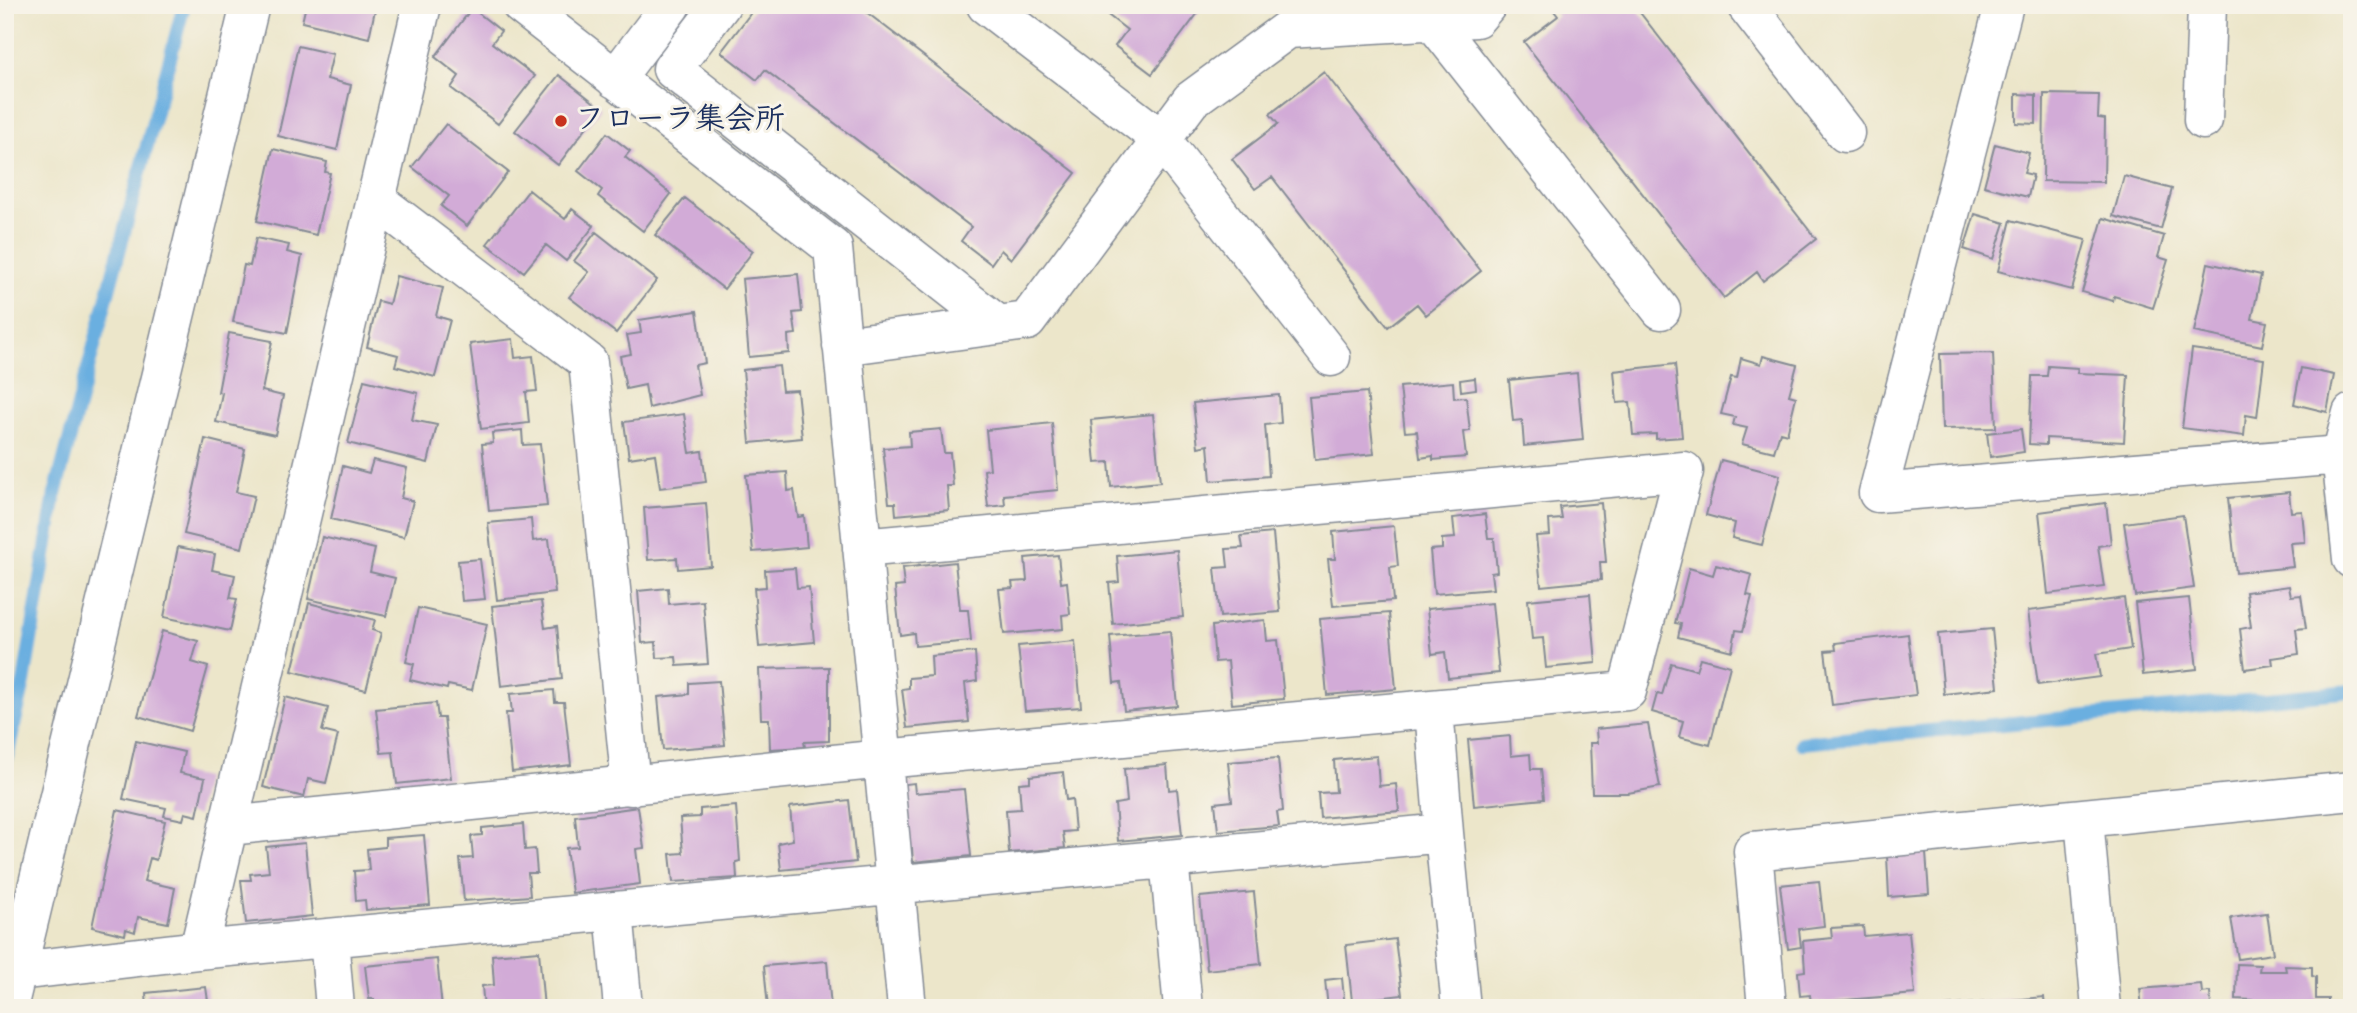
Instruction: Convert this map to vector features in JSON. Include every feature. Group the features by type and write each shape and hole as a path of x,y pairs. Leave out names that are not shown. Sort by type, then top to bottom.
{"street":[{"path":"8,1008 250,5"},
{"path":"199,950 422,5"},
{"path":"521,5 833,247 907,1008"},
{"path":"615,79 671,5"},
{"path":"721,5 672,69 997,324"},
{"path":"986,5 1161,139 1331,357"},
{"path":"842,346 1027,321 1191,100 1288,29 1418,16 1476,18 1487,5"},
{"path":"1746,5 1845,133"},
{"path":"2004,5 1878,493 2341,455"},
{"path":"2203,120 2207,5"},
{"path":"1418,16 1661,310"},
{"path":"376,200 588,362 631,786"},
{"path":"2352,413 2341,455 2352,559"},
{"path":"228,827 883,760 1627,691 1684,471 862,548"},
{"path":"1434,709 1461,1008"},
{"path":"1767,1008 1753,850 2352,791"},
{"path":"2084,819 2101,1008"},
{"path":"18,971 199,950 1444,833"},
{"path":"1169,859 1183,1008"},
{"path":"614,911 623,1008"},
{"path":"329,938 335,1008"}],"building":[{"path":"306,5 376,5 369,38 302,22"},
{"path":"757,5 857,5 1076,173 1011,259 1001,250 991,264 961,241 971,227 765,70 757,80 721,52"},
{"path":"1095,5 1204,5 1152,74 1115,46 1127,30"},
{"path":"1634,5 1816,239 1763,281 1757,272 1724,298 1524,42 1558,16 1551,7"},
{"path":"472,8 501,31 492,43 535,76 498,124 451,88 459,76 435,57"},
{"path":"298,46 333,54 327,79 351,85 337,150 278,136"},
{"path":"1324,72 1481,271 1426,315 1417,304 1388,327 1272,177 1255,189 1232,159 1278,124 1270,114"},
{"path":"559,75 601,108 558,165 515,131"},
{"path":"2016,94 2036,95 2036,124 2016,123"},
{"path":"2044,94 2099,95 2098,118 2105,119 2104,182 2043,181"},
{"path":"446,124 508,172 467,226 441,206 449,196 412,167"},
{"path":"607,133 630,151 625,157 671,194 643,231 598,196 602,190 578,171"},
{"path":"1995,144 2029,153 2024,173 2033,175 2028,197 1984,186"},
{"path":"273,149 327,162 325,172 330,173 316,235 257,221"},
{"path":"2124,176 2172,189 2161,229 2113,216"},
{"path":"529,190 565,219 572,209 594,226 566,261 546,245 524,272 487,244"},
{"path":"685,198 753,251 724,289 655,235"},
{"path":"1975,214 2005,223 1993,259 1964,249"},
{"path":"2103,218 2164,236 2158,257 2168,260 2153,308 2114,296 2113,301 2082,292"},
{"path":"2011,220 2086,240 2072,290 1998,271"},
{"path":"596,232 657,280 616,333 569,297 589,272 574,261"},
{"path":"256,238 289,245 287,252 302,256 287,333 233,322 244,265 250,266"},
{"path":"2208,263 2261,275 2252,319 2267,322 2262,346 2194,332"},
{"path":"798,274 802,312 793,313 796,334 788,335 789,353 749,357 742,279"},
{"path":"396,276 443,288 436,316 450,320 435,377 395,366 398,355 367,347 378,301 389,304"},
{"path":"697,311 705,363 695,365 700,395 649,408 645,385 626,389 620,356 631,354 627,335 641,333 639,320"},
{"path":"229,333 272,341 262,391 283,396 275,435 216,422 222,393 218,392"},
{"path":"513,339 515,358 533,356 537,391 526,392 529,423 481,429 470,344"},
{"path":"2192,349 2264,359 2257,417 2246,415 2244,436 2182,428"},
{"path":"1993,353 1996,428 1942,429 1940,354"},
{"path":"1763,356 1797,365 1789,395 1796,397 1787,434 1780,432 1774,452 1742,444 1747,428 1733,425 1735,417 1721,414 1731,377 1737,378 1741,358 1761,364"},
{"path":"1675,364 1682,437 1656,439 1656,434 1633,435 1630,402 1617,403 1614,371"},
{"path":"779,366 782,391 797,390 802,438 750,443 743,370"},
{"path":"2048,366 2078,368 2077,373 2128,375 2124,442 2046,438 2046,445 2029,444 2032,376 2047,376"},
{"path":"2301,368 2334,375 2327,412 2294,404"},
{"path":"1577,373 1583,440 1524,446 1522,420 1513,421 1509,380"},
{"path":"1475,378 1476,389 1461,391 1460,380"},
{"path":"364,380 418,393 412,420 437,425 428,463 348,443"},
{"path":"1453,382 1454,398 1466,397 1470,431 1463,432 1466,457 1433,460 1433,456 1420,458 1417,431 1405,432 1400,387"},
{"path":"1367,392 1374,454 1315,460 1309,397"},
{"path":"1279,395 1281,423 1265,425 1269,476 1211,481 1208,445 1198,447 1193,403"},
{"path":"684,414 690,453 702,451 706,482 660,488 655,454 629,458 624,422"},
{"path":"1153,414 1160,482 1111,487 1109,462 1095,463 1091,420"},
{"path":"1052,423 1058,490 1004,495 1005,505 988,507 984,470 990,469 986,430"},
{"path":"941,429 944,453 950,453 953,486 947,486 949,510 896,515 895,503 889,503 883,448 910,446 909,432"},
{"path":"2021,429 2024,452 1990,457 1987,433"},
{"path":"522,430 523,445 540,444 547,506 489,511 482,444 493,443 492,433"},
{"path":"205,439 245,449 236,492 254,496 242,548 184,534"},
{"path":"373,460 407,468 401,498 413,501 404,537 331,519 343,466 369,473"},
{"path":"1721,460 1780,475 1762,545 1732,538 1735,523 1706,515"},
{"path":"787,472 788,491 794,490 798,517 804,516 807,547 753,552 746,475"},
{"path":"2289,492 2291,512 2302,511 2305,542 2290,543 2293,567 2236,573 2228,498"},
{"path":"706,503 711,566 678,569 677,558 648,560 644,508"},
{"path":"1601,503 1606,562 1600,562 1601,580 1541,586 1536,536 1550,535 1549,520 1562,519 1560,507"},
{"path":"2106,503 2111,544 2098,546 2104,587 2048,594 2039,512"},
{"path":"1485,514 1488,538 1494,538 1497,572 1491,573 1493,589 1434,594 1430,550 1442,549 1442,539 1455,538 1453,518"},
{"path":"2183,515 2194,588 2135,596 2124,523"},
{"path":"531,519 533,541 549,539 555,593 497,600 488,523"},
{"path":"1394,526 1398,566 1390,567 1393,601 1333,606 1328,559 1335,559 1333,532"},
{"path":"1273,533 1280,612 1220,617 1215,568 1228,567 1226,549 1243,548 1241,536"},
{"path":"322,537 375,549 370,572 395,578 386,616 308,599"},
{"path":"178,547 215,554 212,570 235,575 230,598 237,599 230,631 164,617"},
{"path":"1177,550 1183,617 1113,624 1109,583 1119,582 1117,556"},
{"path":"1058,555 1061,583 1067,582 1070,614 1062,615 1063,629 1004,634 999,589 1013,588 1012,582 1027,581 1025,558"},
{"path":"480,559 485,599 462,601 458,561"},
{"path":"955,562 960,610 968,610 971,641 915,646 914,633 900,635 895,587 904,586 902,568"},
{"path":"1716,565 1752,575 1747,595 1752,596 1743,631 1736,630 1732,651 1678,637 1681,624 1675,623 1689,568 1713,575"},
{"path":"795,568 797,588 809,587 814,642 759,647 754,588 766,587 765,570"},
{"path":"2289,586 2291,596 2301,595 2306,628 2296,629 2299,654 2272,658 2273,665 2245,669 2240,629 2251,627 2246,592"},
{"path":"668,588 669,604 703,601 708,664 677,666 676,657 657,658 656,642 642,643 638,591"},
{"path":"1590,594 1596,663 1546,668 1543,638 1532,639 1528,600"},
{"path":"2124,598 2131,649 2096,654 2100,677 2038,685 2028,611"},
{"path":"2189,598 2197,669 2143,675 2135,603"},
{"path":"541,601 545,628 557,626 562,679 501,686 492,606"},
{"path":"309,603 375,620 372,630 381,633 366,690 292,671"},
{"path":"1492,603 1499,673 1448,678 1445,652 1432,654 1427,609"},
{"path":"418,608 487,624 472,690 448,685 447,689 410,680 414,664 406,662"},
{"path":"1389,613 1396,689 1327,695 1320,619"},
{"path":"1265,620 1267,641 1278,640 1284,699 1232,704 1228,661 1215,662 1212,626"},
{"path":"1992,629 1998,688 1944,694 1938,634"},
{"path":"162,631 198,641 192,662 208,667 190,731 138,716"},
{"path":"1170,631 1177,706 1124,711 1121,682 1114,683 1110,636"},
{"path":"1908,634 1916,695 1832,705 1825,651 1836,650 1835,643"},
{"path":"1075,641 1081,707 1025,711 1018,646"},
{"path":"975,652 977,681 965,683 969,722 907,728 902,689 909,688 909,678 932,676 931,656"},
{"path":"1700,658 1730,666 1710,745 1679,737 1683,721 1652,712 1657,694 1662,695 1671,663 1696,670"},
{"path":"829,667 829,741 804,742 805,747 770,749 769,719 761,719 759,669"},
{"path":"719,681 725,745 663,750 658,697 689,694 689,683"},
{"path":"554,690 555,702 564,702 571,765 512,772 506,713 512,713 510,694"},
{"path":"285,697 328,708 322,731 338,735 326,783 308,779 304,797 263,787"},
{"path":"436,703 438,718 444,718 451,778 397,784 393,752 381,753 376,709"},
{"path":"1648,724 1660,787 1628,793 1592,793 1590,743 1597,743 1596,729"},
{"path":"1510,736 1511,756 1530,754 1531,769 1541,769 1544,799 1474,806 1468,740"},
{"path":"136,741 184,752 180,773 205,778 197,816 185,813 183,820 164,816 166,808 123,799"},
{"path":"1377,756 1379,786 1396,784 1399,811 1320,818 1318,793 1336,792 1334,760"},
{"path":"1278,758 1283,811 1277,812 1279,826 1218,831 1215,803 1232,801 1228,762"},
{"path":"1167,765 1169,790 1177,789 1182,835 1118,841 1115,804 1127,802 1124,769"},
{"path":"1063,772 1066,800 1072,799 1075,831 1063,832 1065,848 1009,853 1006,810 1021,809 1019,783 1030,782 1030,776"},
{"path":"914,783 915,793 964,789 971,856 913,862 912,848 906,848 897,785"},
{"path":"849,800 856,862 781,870 778,843 793,840 790,807"},
{"path":"736,806 740,861 736,862 737,878 673,882 670,854 683,853 680,818 700,817 700,809"},
{"path":"638,807 644,848 636,849 640,884 572,893 566,848 578,847 575,816"},
{"path":"117,810 165,821 156,860 150,858 144,881 175,888 168,923 138,917 135,932 126,929 125,935 92,927"},
{"path":"523,824 525,850 535,849 537,873 528,873 530,896 464,901 460,859 473,858 471,836 482,835 482,828"},
{"path":"424,835 430,905 366,910 365,900 356,901 354,871 369,870 367,849 385,847 385,838"},
{"path":"305,843 312,916 246,923 241,880 251,880 250,874 269,872 266,847"},
{"path":"1926,853 1929,894 1889,897 1887,856"},
{"path":"1819,881 1824,926 1799,929 1801,947 1788,949 1780,885"},
{"path":"1254,892 1261,964 1207,970 1200,897"},
{"path":"2267,913 2273,954 2238,959 2231,918"},
{"path":"1863,926 1864,936 1909,932 1915,994 1811,1003 1810,995 1800,996 1798,972 1805,971 1803,941 1832,938 1831,928"},
{"path":"1395,939 1402,995 1352,1001 1346,945"},
{"path":"539,951 544,1008 484,1008 482,986 494,985 492,955"},
{"path":"437,959 442,1008 374,1008 374,999 369,999 365,966"},
{"path":"827,961 831,1008 768,1008 764,966"},
{"path":"2237,964 2260,965 2259,971 2286,971 2285,966 2312,967 2312,976 2316,977 2316,999 2328,999 2328,1008 2252,1008 2252,1000 2236,999"},
{"path":"1342,978 1345,1008 1328,1008 1325,980"},
{"path":"2201,984 2202,993 2210,992 2211,1008 2142,1008 2140,989"},
{"path":"206,987 209,1008 147,1008 146,993"},
{"path":"2044,997 2045,1008 1946,1008 1946,1006"}],"waterway":[{"path":"5,765 24,682 55,494 184,5"},
{"path":"1802,743 2352,691"}],"place":[{"name":"フローラ集会所","path":"561,121"}]}
